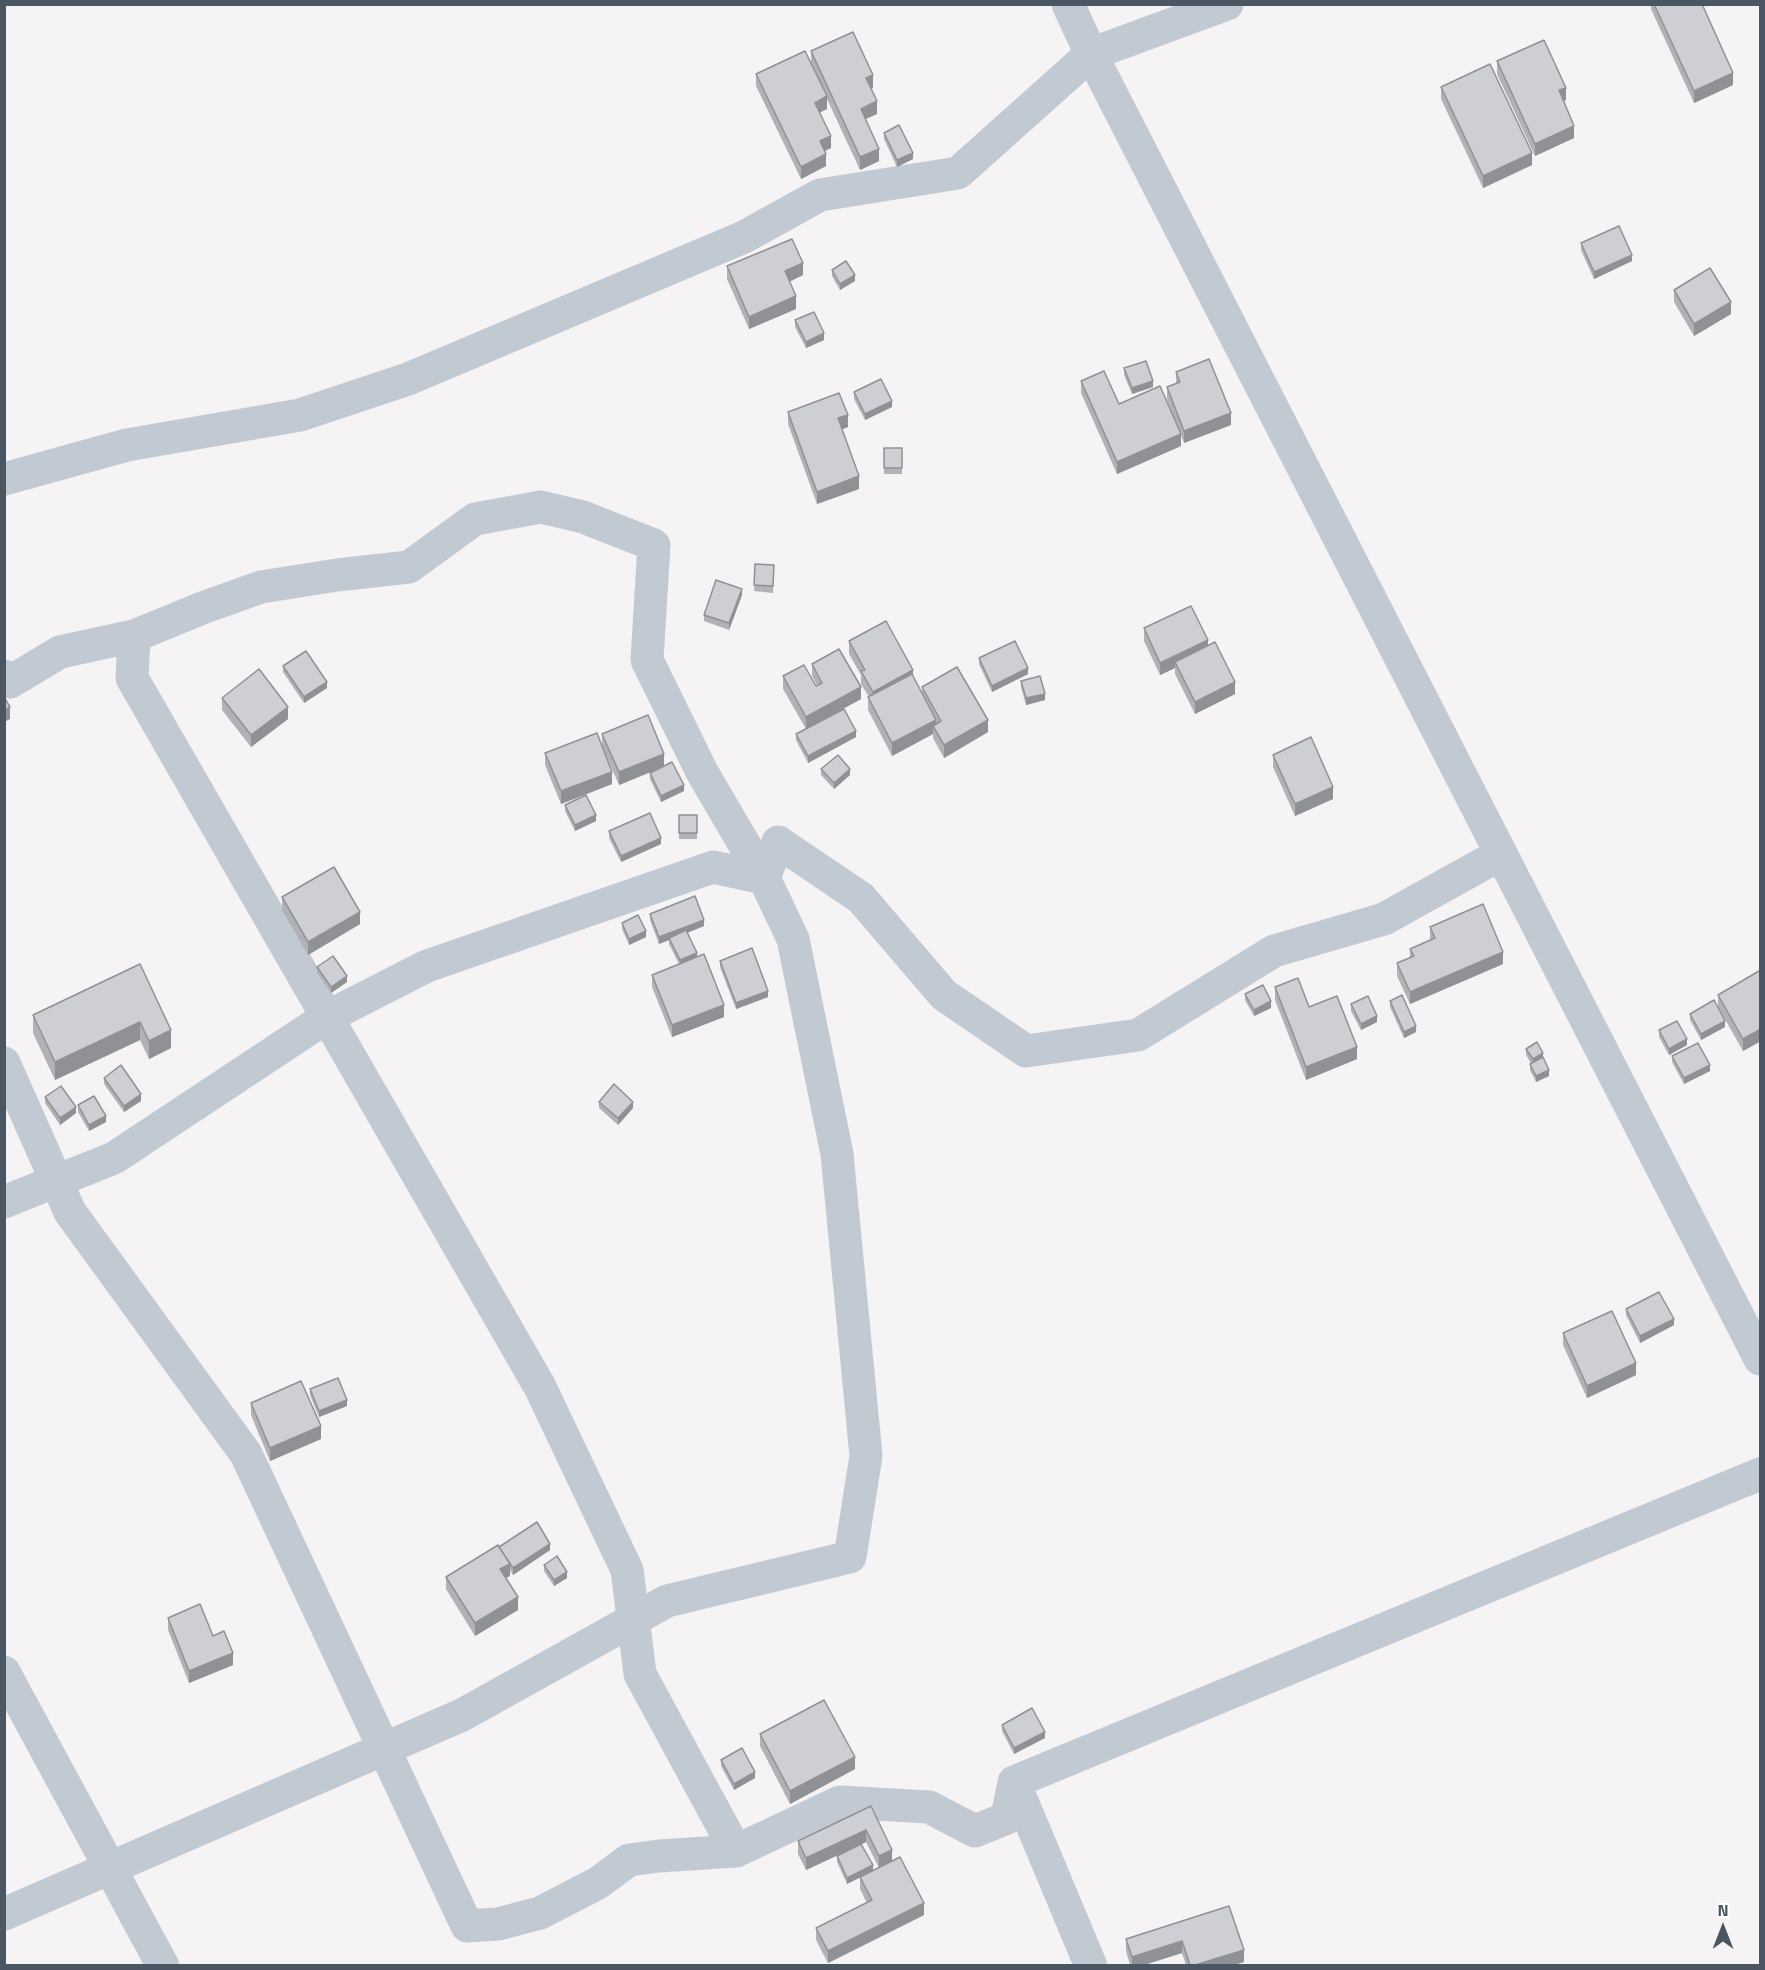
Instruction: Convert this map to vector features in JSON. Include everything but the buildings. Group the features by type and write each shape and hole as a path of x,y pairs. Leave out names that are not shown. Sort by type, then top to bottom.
{"street":[{"path":"1068,4 1091,54 1761,1359"},
{"path":"4,479 127,445 300,415 408,379 744,237 820,195 958,173 1091,54 1227,4"},
{"path":"4,676 10,682 60,652 134,636 261,587 409,567 476,519 541,507 593,521 654,545 647,660 702,772 764,878 793,939 837,1154 866,1456 850,1557 667,1600 462,1715 4,1914"},
{"path":"134,636 132,678 540,1387 627,1570 640,1674 736,1851"},
{"path":"764,878 778,842 861,898 944,995 1026,1051 1138,1035 1274,951 1384,919 1501,854"},
{"path":"4,1202 114,1158 327,1017 427,966 713,867 764,878"},
{"path":"4,1063 70,1212 246,1454 467,1926 498,1924 540,1913 598,1882 628,1860 736,1851 840,1802 929,1807 975,1831 1007,1818 1014,1782"},
{"path":"1014,1782 1761,1474"},
{"path":"4,1671 163,1965"},
{"path":"1014,1782 1091,1965"}]}
